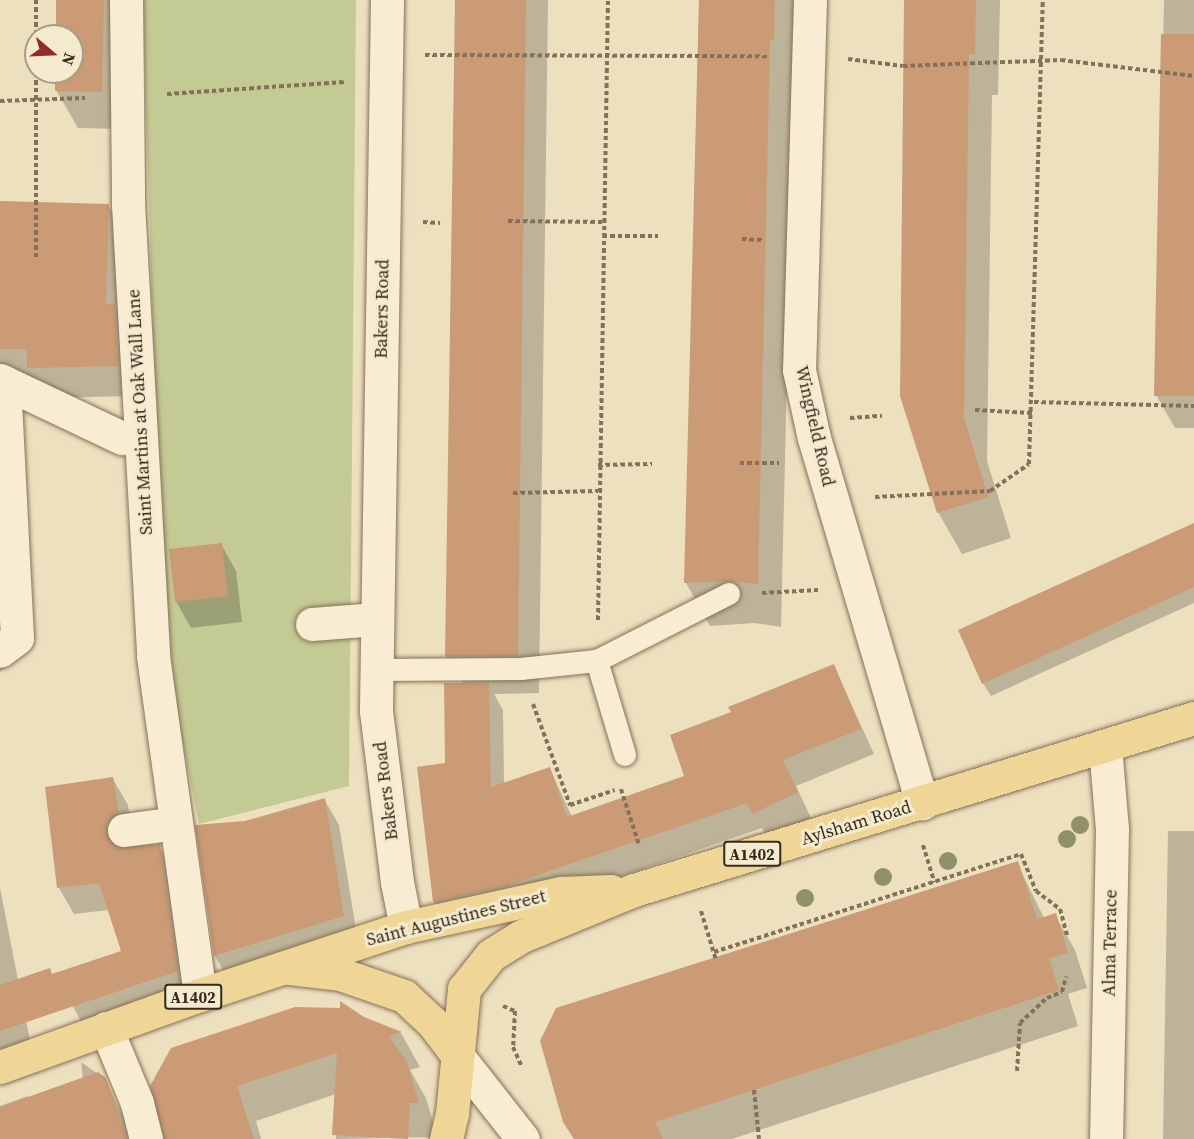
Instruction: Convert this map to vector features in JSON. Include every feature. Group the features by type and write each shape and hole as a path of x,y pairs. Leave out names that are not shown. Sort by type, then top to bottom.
{"main road":[{"name":"Aylsham Road","path":"464,989 491,955 522,936 643,888 1194,718"},
{"name":"Saint Augustines Street","path":"0,1067 281,967 406,927 561,893 643,888"},
{"name":"Saint Augustines Street","path":"281,967 340,974 404,996 434,1023 456,1054"},
{"path":"446,1139 452,1114 464,989"}],"street":[{"name":"Saint Martins at Oak Wall Lane","path":"126,0 111,97 128,204 153,656 200,995"},
{"name":"Bakers Road","path":"387,0 375,670 376,711 397,882 406,927"},
{"name":"Wingfield Road","path":"810,0 799,370 832,500 922,803"},
{"path":"0,651 17,638 2,381 122,438"},
{"path":"312,624 376,619"},
{"name":"Alma Terrace","path":"1105,746 1112,829 1106,1139"},
{"path":"124,830 176,823"},
{"path":"106,1028 137,1102 146,1139"},
{"path":"456,1054 523,1139"}],"lane":[{"path":"375,670 521,669 597,661 729,594"},
{"path":"597,661 625,754"}],"path":[{"path":"36,0 36,24"},
{"path":"597,661 598,465 608,0"},
{"path":"832,500 990,491 1029,464 1034,402 1043,0"},
{"path":"0,101 111,97 386,67 607,53 809,55 903,66 1041,60 1194,76"},
{"path":"36,84 36,257"},
{"path":"508,221 603,222"},
{"path":"603,236 658,236"},
{"path":"1034,402 1194,406"},
{"path":"975,410 1033,413"},
{"path":"598,465 652,464"},
{"path":"513,493 598,491"},
{"path":"729,594 858,588"},
{"path":"521,669 570,805 621,788 643,888"},
{"path":"714,952 1021,854 1027,861 1036,891 1059,909 1069,942"},
{"path":"689,873 716,960"},
{"path":"1017,1071 1020,1023 1047,998 1062,992 1067,973"},
{"path":"464,989 514,1011 513,1047 524,1072"},
{"path":"754,1090 759,1139"}],"green space":[{"path":"143,0 356,0 349,786 199,824 162,638"}],"building":[{"path":"56,0 104,0 102,92 55,91 55,84 84,84 84,24 56,24"},
{"path":"455,0 526,0 518,656 445,656"},
{"path":"699,0 775,0 774,40 770,40 758,584 729,581 684,583"},
{"path":"904,0 976,0 975,54 969,54 964,418 988,497 937,513 900,396"},
{"path":"1161,34 1194,34 1194,396 1154,396"},
{"path":"0,201 109,204 106,304 115,304 118,366 27,368 27,349 0,349"},
{"path":"1194,523 1194,587 982,684 958,630"},
{"path":"222,543 228,596 175,602 169,549"},
{"path":"834,664 861,729 783,760 798,792 752,814 747,803 506,886 433,902 417,767 445,763 444,683 489,683 491,787 550,767 567,817 684,776 670,735 731,712 728,707"},
{"path":"113,777 119,812 107,822 106,833 117,848 160,844 178,971 0,1031 0,985 50,968 52,974 121,951 99,883 57,888 45,787"},
{"path":"325,798 344,916 214,956 195,825 245,821"},
{"path":"1018,861 1037,919 1056,913 1068,953 1049,958 1059,990 655,1122 663,1139 574,1139 563,1122 540,1041 556,1008"},
{"path":"340,1001 364,1017 402,1032 389,1036 407,1062 419,1103 410,1103 408,1139 332,1135 337,1053 237,1086 254,1139 164,1139 150,1086 171,1048 295,1007 340,1008"},
{"path":"98,1072 106,1078 127,1139 0,1139 0,1107"}]}
